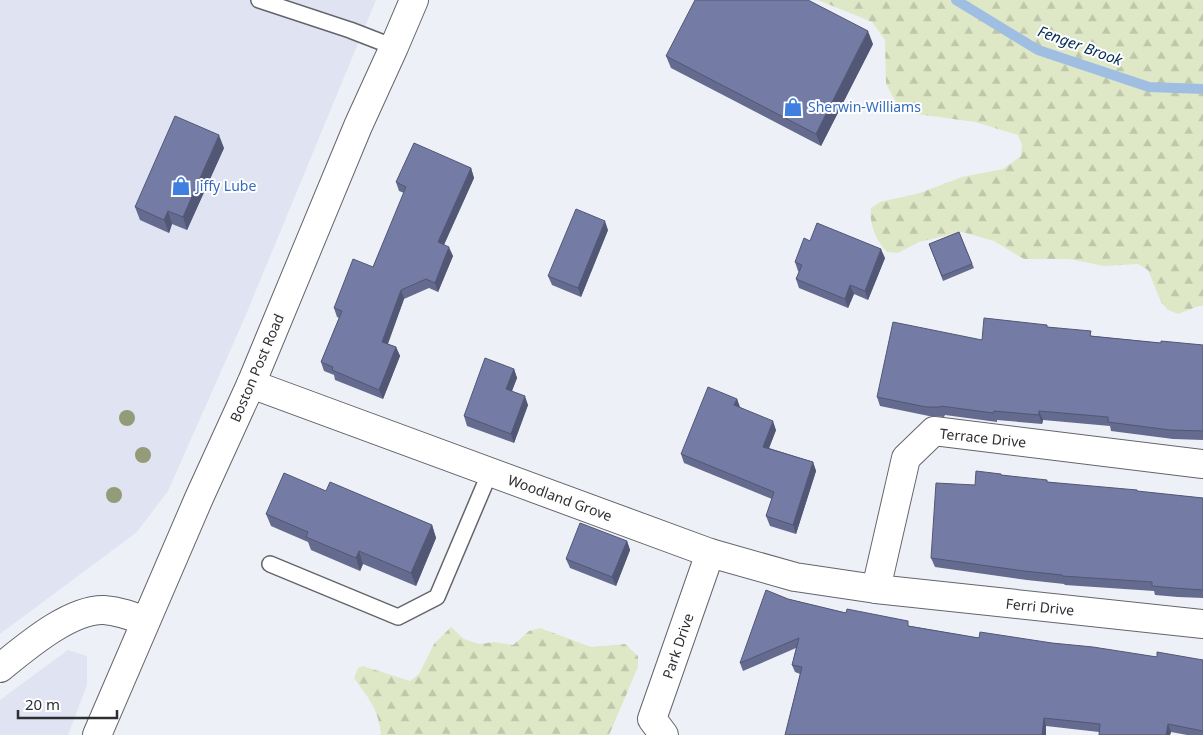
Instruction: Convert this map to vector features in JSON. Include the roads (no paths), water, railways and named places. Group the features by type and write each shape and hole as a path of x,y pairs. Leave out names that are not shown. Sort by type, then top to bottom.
{"street":[{"name":"Boston Post Road","path":"97,735 199,498 251,384 358,126 414,0"},
{"name":"Woodland Grove","path":"251,384 710,553 794,577 876,589"},
{"name":"Terrace Drive","path":"876,589 906,458 934,431 1203,464"},
{"name":"Park Drive","path":"664,735 652,719 710,553"},
{"name":"Ferri Drive","path":"876,589 1203,624"},
{"path":"0,668 62,623 81,614 102,610 121,612 145,622"}],"lane":[{"path":"259,0 285,5 394,47"},
{"path":"270,564 398,617 437,597 490,472"}],"waterway":[{"name":"Fenger Brook","path":"956,0 1038,50 1149,87 1203,89"}],"place":[{"name":"Sherwin-Williams","path":"793,107"},
{"name":"Jiffy Lube","path":"181,186"}]}
